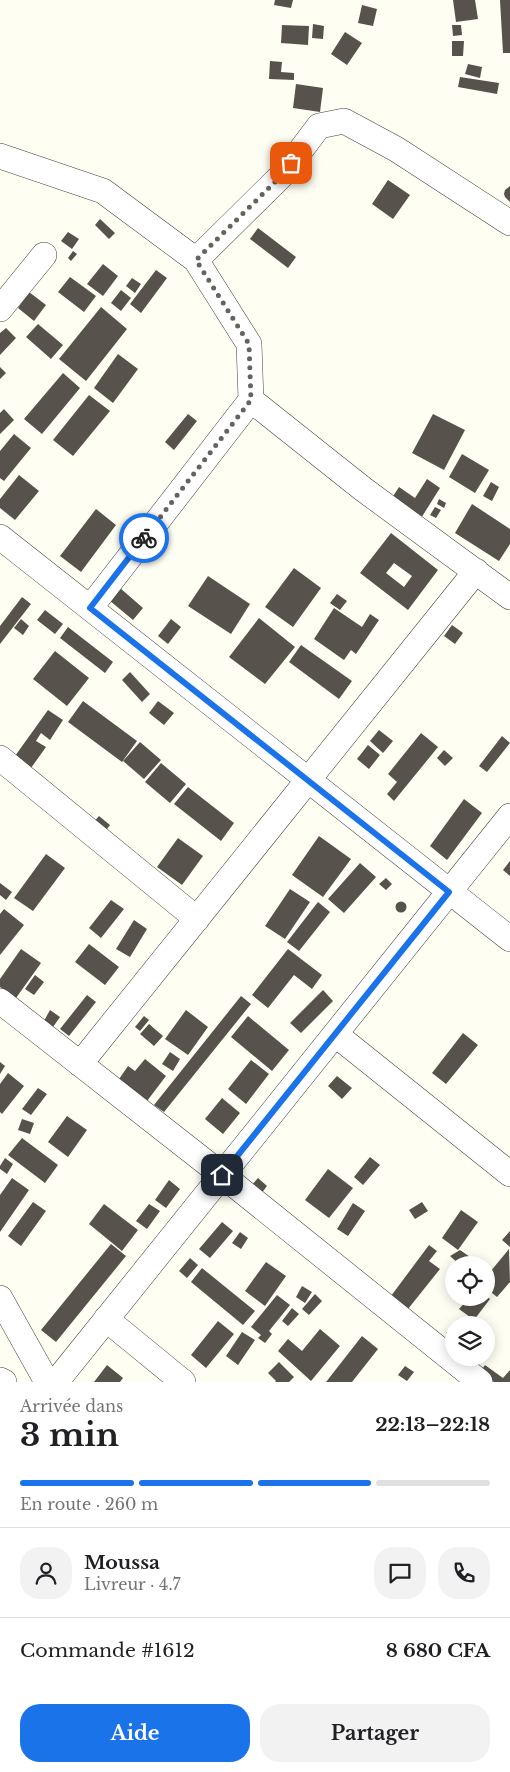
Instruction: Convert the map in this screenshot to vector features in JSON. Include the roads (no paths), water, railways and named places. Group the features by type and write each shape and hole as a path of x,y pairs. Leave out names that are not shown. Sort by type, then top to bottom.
{"street":[{"path":"196,260 282,175 319,126 344,121 396,149 510,223"},
{"path":"0,156 102,191 196,260 249,344 251,400 90,608"},
{"path":"0,309 44,255"},
{"path":"251,400 363,489 510,597"},
{"path":"0,537 510,940"},
{"path":"80,1064 476,571"},
{"path":"0,758 197,919"},
{"path":"56,1382 510,816"},
{"path":"0,1001 222,1175 480,1382"},
{"path":"335,1034 510,1174"},
{"path":"0,1298 48,1382"},
{"path":"106,1319 183,1382"},
{"path":"0,1380 4,1382"}]}
